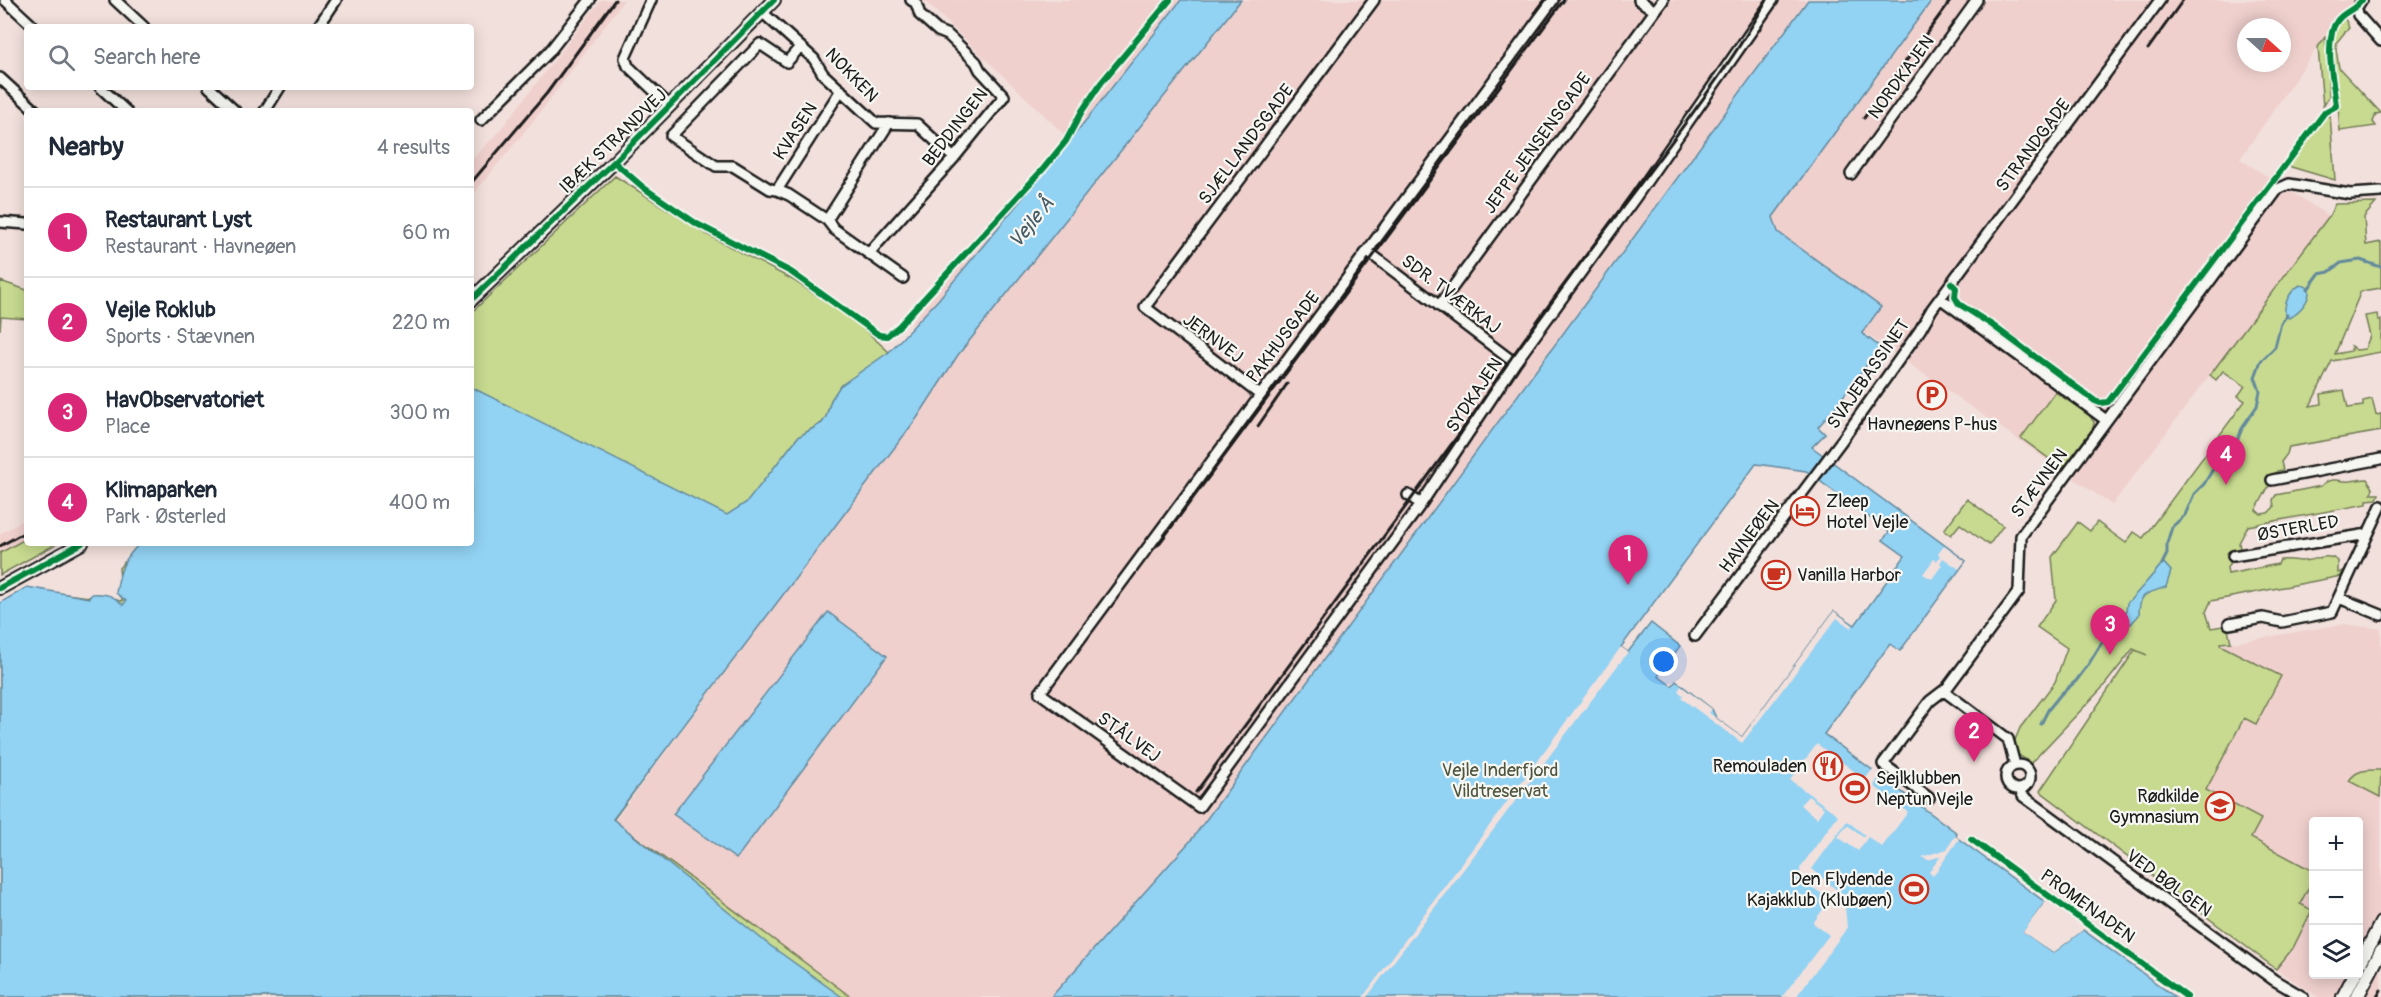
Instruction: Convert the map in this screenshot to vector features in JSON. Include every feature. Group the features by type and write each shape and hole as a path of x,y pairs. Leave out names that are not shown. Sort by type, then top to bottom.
{"street":[{"path":"5,0 31,24"},
{"path":"115,0 141,24"},
{"path":"320,24 336,0"},
{"path":"481,120 541,60 590,0"},
{"path":"651,0 625,58 628,66 670,106"},
{"name":"IBÆK STRANDVEJ","path":"474,297 670,106 774,0"},
{"name":"BEDDINGEN","path":"869,253 954,158 1004,96 948,35 938,32 921,15 912,0"},
{"name":"SJÆLLANDSGADE","path":"1145,308 1374,0"},
{"name":"PAKHUSGADE","path":"1040,693 1553,0"},
{"path":"1639,0 1655,11"},
{"name":"JEPPE JENSENSGADE","path":"1439,306 1663,0"},
{"name":"SYDKAJEN","path":"1199,807 1421,504 1515,363 1635,198 1773,0"},
{"name":"NORDKAJEN","path":"1851,174 1977,0"},
{"name":"STRANDGADE","path":"1932,309 2160,0"},
{"path":"2360,4 2358,15 2381,41"},
{"name":"NOKKEN","path":"762,12 814,59 823,74 876,123 917,124 954,158"},
{"path":"800,47 787,62 760,44 671,136 716,166 733,166 827,220 834,229 903,278"},
{"path":"0,78 33,108"},
{"path":"103,90 123,108"},
{"path":"212,90 232,108"},
{"path":"267,108 278,90"},
{"name":"KVASEN","path":"777,190 841,90"},
{"path":"827,220 889,123"},
{"name":"STÆVNEN","path":"1929,798 1883,764 1930,701 1944,691 2019,591 2021,536 2278,189 2289,184 2350,194 2381,192"},
{"path":"0,222 24,224"},
{"name":"SDR. TVÆRKAJ","path":"1367,251 1515,363"},
{"path":"1940,298 2106,420"},
{"name":"JERNVEJ","path":"1145,308 1260,395"},
{"name":"SVAJEBASSINET","path":"1829,457 1904,354 1932,309"},
{"name":"HAVNEØEN","path":"1695,636 1829,457"},
{"path":"2272,480 2381,459"},
{"path":"1408,495 1421,504"},
{"name":"ØSTERLED","path":"2229,624 2263,618 2282,622 2332,612 2381,506"},
{"name":"ØSTERLED","path":"2233,556 2368,534"},
{"path":"0,588 77,546"},
{"path":"2339,598 2381,615"},
{"path":"1944,691 2008,739 2015,765"},
{"name":"STÅLVEJ","path":"1040,693 1199,807"},
{"path":"2015,765 2026,767 2031,775 2028,784 2020,789 2011,787 2006,778 2008,769 2015,765"},
{"name":"VED BØLGEN","path":"2020,789 2023,796 2274,980 2303,997"},
{"path":"2363,957 2381,923"},
{"path":"2357,997 2381,951"},
{"path":"2343,997 2353,979"}],"shaded area":[{"path":"601,0 624,0 538,115 474,193 474,158 501,129"},
{"path":"924,0 2355,0 2329,30 2240,159 2329,216 2112,505 1865,333 1807,407 1166,997 850,997 613,823 954,363 911,323 1068,138"},
{"path":"24,520 24,540 0,553 0,534"},
{"name":"Rødkilde Gymnasium","path":"2344,624 2381,629 2381,919 2363,950 2363,817 2309,817 2309,979 2346,979 2335,997 2318,997 2276,969 2040,792 2135,650 2201,681 2220,645"},
{"path":"2381,966 2381,997 2365,997"}],"green space":[{"path":"2344,17 2349,27 2337,42 2339,68 2381,113 2376,114 2373,122 2376,126 2340,131 2333,43 2337,26"},
{"path":"2325,37 2329,96 2323,106 2318,47"},
{"path":"2330,115 2335,180 2288,166 2324,119"},
{"path":"615,176 706,234 793,280 854,320 888,353 934,385 613,820 851,997 0,997 0,604 25,589 122,601 119,568 139,546 474,546 474,310","holes":["842,384 831,421 764,481 798,437 822,423 831,400"]},
{"path":"2376,203 2364,217 2366,245 2381,242 2381,288 2361,291 2335,354 2351,351 2351,346 2356,350 2365,349 2370,336 2365,316 2377,314 2378,320 2381,320 2381,352 2332,361 2310,406 2322,404 2321,394 2344,390 2348,408 2363,406 2363,401 2372,399 2376,415 2381,414 2381,431 2289,447 2281,462 2283,470 2277,471 2256,510 2261,514 2268,513 2274,507 2273,500 2276,495 2321,486 2333,480 2367,479 2373,488 2371,494 2379,494 2377,499 2367,500 2367,504 2248,526 2239,543 2240,548 2237,549 2227,568 2228,574 2278,564 2280,560 2305,561 2329,557 2338,561 2338,573 2343,571 2341,576 2211,601 2206,612 2211,628 2223,626 2228,629 2231,642 2220,643 2220,645 2281,676 2256,724 2244,718 2206,790 2261,819 2251,838 2309,869 2309,887 2300,904 2309,908 2309,916 2293,948 2276,969 2040,791 2135,650 2147,655 2133,649 2103,687 2031,763 2017,754 2013,745 2020,728 2055,682 2067,648 2037,627 2056,600 2052,557 2078,522 2090,531 2097,522 2126,543 2134,532 2143,538 2245,401 2238,396 2245,386 2223,371 2216,380 2210,375 2329,216 2335,204"},
{"path":"0,281 24,289 24,319 1,317 0,330"},
{"path":"2055,392 2089,415 2094,422 2093,428 2063,469 2021,438"},
{"path":"1967,499 2003,526 1989,545 1960,524 1951,535 1944,530"},
{"path":"24,540 24,546 53,546 0,575 0,553"},
{"path":"2381,770 2380,797 2349,781 2359,772"}],"water":[{"name":"Vejle Å","path":"1181,0 1241,0 958,355 917,418 613,819 768,944 842,997 0,997 0,603 27,587 89,598 92,594 105,594 123,605 126,601 116,593 119,577 123,565 138,546 474,546 474,388 727,515 747,502 798,437 822,423 831,400 840,386 889,352 938,300 1056,158"},
{"name":"Vejle Inderfjord Vildtreservat","path":"1808,0 1932,0 1773,217 1778,232 1881,307 1862,333 1880,347 1818,427 1825,434 1812,447 1966,561 1900,651 1890,644 1824,734 1957,833 1956,837 2045,902 2024,932 2053,953 2083,930 2175,997 1051,997 1192,839","holes":["1756,464 1806,471 1889,532 1883,540 1905,556 1855,625 1834,611 1742,737 1716,718 1712,709 1676,681 1672,686 1658,676 1680,646 1651,623 1628,652 1621,647"]},
{"path":"2300,285 2309,287 2308,297 2297,312 2289,318 2286,317 2287,299"},
{"path":"2163,562 2171,571 2166,587 2145,595 2139,607 2139,615 2131,624 2125,621 2127,603"},
{"path":"828,612 887,656 736,859 673,814"}],"pier":[{"path":"1944,546 1965,561 1959,569 1943,558 1940,563 1942,565 1932,579 1923,574 1934,559 1937,561 1940,556 1938,554"},
{"path":"1834,611 1853,625 1851,628 1837,618 1742,743 1681,698 1683,695 1678,691 1681,686 1712,709 1709,713 1742,737"},
{"path":"1621,647 1628,652 1367,997 1363,997"},
{"path":"1817,744 1865,779 1873,769 1880,775 1874,786 1908,812 1882,847 1868,837 1858,851 1838,837 1847,825 1863,836 1865,835 1847,821 1812,869 1844,896 1847,928 1796,997 1782,997 1829,935 1813,923 1830,900 1801,879 1800,868 1838,815 1790,780"},
{"path":"1808,796 1824,808 1817,818 1800,805"},
{"path":"1955,836 1959,839 1933,876 1929,872 1941,856 1928,860 1922,857 1947,849"},
{"path":"2045,902 2047,904 2027,931 2053,950 2080,928 2083,930 2053,953 2023,932"}],"waterway":[{"path":"2308,289 2319,274 2329,272 2341,263 2360,260 2381,267"},
{"path":"2162,564 2167,554 2167,543 2172,527 2185,515 2194,494 2204,484 2213,469 2235,446 2243,426 2257,406 2260,391 2255,377 2261,361 2275,347 2281,323 2287,315"},
{"path":"2041,724 2048,710 2076,681 2104,639 2117,630 2126,619"}],"railway":[{"path":"474,179 547,93 615,0"},
{"path":"1535,13 1545,0"},
{"path":"1158,545 1564,0"},
{"path":"1196,792 1473,415 1542,314 1705,96 1767,0"},
{"path":"1864,118 1951,0"},
{"path":"2148,49 2183,0"},
{"path":"1258,426 1287,384"},
{"path":"0,546 24,533"},
{"path":"2377,997 2381,990"}],"cycle path":[{"path":"474,297 614,162 774,0"},
{"path":"614,162 644,188 697,224 791,272 879,335 887,336 899,326 1044,168 1066,141 1082,111 1101,83 1170,0"},
{"path":"1951,283 1956,288 1955,297 1959,304 1992,325 2095,401 2108,402 2325,112 2336,106 2330,50 2333,29 2337,21 2362,0"},
{"path":"0,588 77,546"},
{"name":"PROMENADEN","path":"1971,839 2187,997"}],"place":[{"name":"Havneøens P-hus","path":"1932,395"},
{"name":"Klimaparken","path":"2226,485"},
{"name":"Zleep Hotel Vejle","path":"1805,511"},
{"name":"Vanilla Harbor","path":"1776,575"},
{"name":"Restaurant Lyst","path":"1628,585"},
{"name":"HavObservatoriet","path":"2110,655"},
{"name":"Vejle Roklub","path":"1974,762"},
{"name":"Remouladen","path":"1828,766"},
{"name":"Sejlklubben Neptun Vejle","path":"1855,788"},
{"name":"Rødkilde Gymnasium","path":"2220,806"},
{"name":"Den Flydende Kajakklub (Klubøen)","path":"1914,889"}]}
